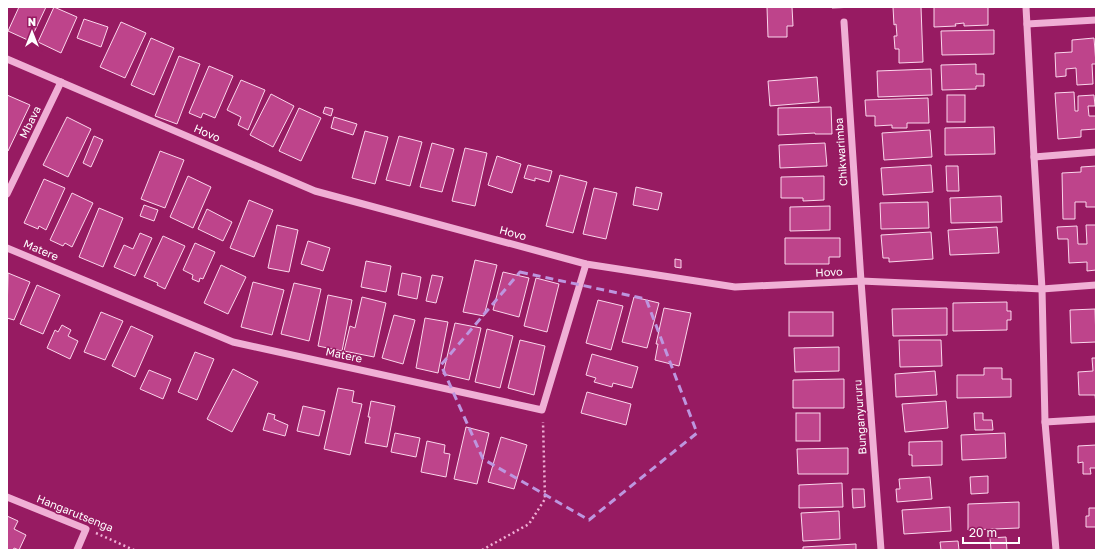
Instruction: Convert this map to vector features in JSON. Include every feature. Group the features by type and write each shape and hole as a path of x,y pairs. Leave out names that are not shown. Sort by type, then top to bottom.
{"street":[{"path":"1026,7 1042,289 1045,422 1056,550"},
{"path":"1027,24 1096,20"},
{"name":"Chikwarimba","path":"844,22 861,282"},
{"name":"Hovo","path":"7,59 314,191 586,264 735,287 861,282 1042,289 1096,285"},
{"name":"Mbava","path":"7,194 61,82"},
{"path":"1034,157 1096,152"},
{"name":"Matere","path":"7,248 233,342 542,410"},
{"path":"542,410 586,264"},
{"name":"Bunganyururu","path":"861,282 881,550"},
{"path":"1045,422 1096,419"},
{"name":"Hangarutsenga","path":"7,497 86,529"},
{"path":"77,550 86,529"}],"path":[{"path":"482,550 529,524 545,499 542,410"},
{"name":"Hangarutsenga","path":"86,529 134,550"}],"highlighted area":[{"path":"520,272 646,299 697,433 589,520 483,459 441,365"}],"building":[{"path":"19,7 46,7 30,41 8,31"},
{"path":"54,7 77,17 61,53 38,42"},
{"path":"767,7 792,7 793,26 787,26 787,37 768,37"},
{"path":"832,7 856,7 832,8"},
{"path":"893,7 921,7 923,62 899,63 899,49 895,49 894,36 897,36 896,24 894,25"},
{"path":"934,7 988,7 988,25 964,26 964,23 955,24 956,26 934,27"},
{"path":"84,19 108,27 101,47 77,38"},
{"path":"121,22 146,33 125,78 100,67"},
{"path":"994,30 994,54 942,55 941,31"},
{"path":"151,38 174,48 154,95 131,85"},
{"path":"1094,38 1096,64 1092,64 1093,84 1077,85 1076,68 1066,69 1066,76 1056,77 1055,53 1072,52 1072,40"},
{"path":"179,56 200,64 177,124 155,116"},
{"path":"976,64 976,74 984,74 984,86 976,86 976,89 942,90 941,65"},
{"path":"209,66 233,76 215,118 203,113 201,118 189,113"},
{"path":"931,69 932,95 878,97 877,71"},
{"path":"817,77 819,102 770,106 768,81"},
{"path":"241,80 265,90 248,130 238,125 241,117 227,110"},
{"path":"1074,92 1075,111 1078,111 1078,96 1094,95 1095,106 1088,106 1089,116 1096,116 1096,129 1081,130 1081,137 1058,139 1055,93"},
{"path":"271,94 294,106 273,147 250,135"},
{"path":"7,95 30,105 8,151 7,150"},
{"path":"947,95 965,95 965,122 947,122"},
{"path":"928,98 929,123 907,123 907,128 892,128 892,125 875,126 875,116 866,116 865,100"},
{"path":"325,107 333,109 331,116 323,113"},
{"path":"831,107 832,134 815,133 778,135 778,108"},
{"path":"299,108 321,118 301,161 279,151"},
{"path":"67,117 91,129 68,177 43,165"},
{"path":"334,117 357,124 353,135 331,128"},
{"path":"994,127 995,154 945,155 945,128"},
{"path":"930,130 932,157 884,160 882,133"},
{"path":"365,131 388,137 375,184 352,178"},
{"path":"94,136 103,140 91,167 83,163"},
{"path":"399,136 422,142 410,186 386,180"},
{"path":"432,143 454,149 442,192 420,187"},
{"path":"825,143 827,166 780,168 779,145"},
{"path":"465,148 487,153 475,206 452,201"},
{"path":"160,151 184,160 165,208 141,199"},
{"path":"497,156 521,164 512,193 488,185"},
{"path":"528,165 552,171 549,182 535,178 535,181 524,178"},
{"path":"931,165 933,192 883,195 881,168"},
{"path":"946,166 958,166 959,191 947,191"},
{"path":"1096,166 1096,207 1086,207 1086,202 1075,202 1075,219 1063,219 1062,173 1081,172 1081,167"},
{"path":"560,175 587,182 573,233 546,226"},
{"path":"188,176 211,187 193,228 170,217"},
{"path":"824,176 824,200 803,201 803,198 781,198 781,177"},
{"path":"44,179 65,188 46,230 39,226 38,229 24,223"},
{"path":"636,187 662,193 658,210 633,205"},
{"path":"594,188 617,193 606,239 583,234"},
{"path":"72,193 93,203 72,247 65,243 63,246 50,240"},
{"path":"1001,196 1002,222 951,223 950,198"},
{"path":"249,200 273,210 254,257 230,248"},
{"path":"928,202 929,228 881,229 880,203"},
{"path":"144,205 158,210 154,221 140,216"},
{"path":"830,206 830,230 790,231 790,207"},
{"path":"99,208 123,218 103,267 79,257"},
{"path":"207,209 232,222 223,241 198,229"},
{"path":"277,225 298,230 289,272 268,268"},
{"path":"1086,225 1096,225 1096,270 1087,271 1087,262 1069,263 1068,239 1058,239 1057,227 1077,226 1078,244 1087,244"},
{"path":"997,227 999,253 950,255 948,230"},
{"path":"931,232 933,259 889,262 889,258 883,258 881,235"},
{"path":"140,233 152,238 135,276 114,267 124,245 133,249"},
{"path":"163,236 185,246 165,289 157,285 158,283 144,277"},
{"path":"785,238 840,238 840,257 829,257 829,264 785,264"},
{"path":"308,241 330,248 323,271 301,264"},
{"path":"195,243 215,252 203,279 200,278 199,282 192,279 193,275 183,270"},
{"path":"675,259 681,260 681,268 675,267"},
{"path":"475,260 497,265 484,316 463,312"},
{"path":"366,261 391,266 386,292 361,287"},
{"path":"221,265 246,277 228,314 204,303"},
{"path":"503,272 529,278 519,317 493,310"},
{"path":"8,273 30,282 14,320 7,318"},
{"path":"402,273 421,277 417,299 398,295"},
{"path":"432,275 443,277 436,303 426,301"},
{"path":"536,278 559,284 547,332 524,326"},
{"path":"253,282 284,290 272,335 241,327"},
{"path":"294,283 321,289 309,341 281,334"},
{"path":"37,285 60,295 43,334 20,324"},
{"path":"328,295 352,300 342,351 318,346"},
{"path":"362,297 386,303 374,357 344,351 350,326 355,328"},
{"path":"634,297 659,303 647,348 622,342"},
{"path":"598,300 623,306 611,350 586,343"},
{"path":"1007,302 1007,311 1011,311 1011,320 1007,320 1007,330 953,331 953,303"},
{"path":"664,308 691,313 679,366 655,360 658,344 656,344"},
{"path":"947,308 947,335 893,336 892,309"},
{"path":"1095,309 1096,342 1071,343 1070,310"},
{"path":"101,312 123,321 105,360 84,352"},
{"path":"789,312 833,312 833,336 789,336"},
{"path":"394,315 415,320 403,364 382,358"},
{"path":"425,318 448,322 438,373 416,368"},
{"path":"455,323 481,328 469,380 443,374"},
{"path":"62,325 71,330 68,336 78,341 70,359 47,348 55,330 58,332"},
{"path":"131,326 153,336 135,377 112,366"},
{"path":"487,329 513,336 500,388 475,382"},
{"path":"520,340 545,346 534,395 508,388"},
{"path":"899,340 941,340 942,366 900,367"},
{"path":"839,347 839,371 795,372 794,348"},
{"path":"195,352 214,359 197,400 178,392"},
{"path":"592,354 638,367 632,388 613,383 612,387 594,382 596,378 586,375"},
{"path":"1092,358 1096,358 1096,404 1095,395 1079,395 1078,372 1093,371"},
{"path":"984,368 1002,368 1002,379 1011,379 1011,397 957,398 957,375 984,375"},
{"path":"233,369 258,382 232,432 207,419"},
{"path":"149,370 171,379 163,399 140,389"},
{"path":"935,371 937,395 896,397 895,374"},
{"path":"844,379 844,408 793,408 793,380"},
{"path":"338,388 354,391 352,402 362,404 350,455 324,449"},
{"path":"587,392 631,404 626,425 581,413"},
{"path":"371,401 395,406 387,447 365,443 370,417 368,417"},
{"path":"946,401 948,428 905,432 902,404"},
{"path":"303,406 325,411 319,436 297,431"},
{"path":"268,413 275,415 274,419 288,425 285,436 263,430"},
{"path":"796,413 820,413 820,441 796,441"},
{"path":"974,413 983,413 983,420 992,420 993,430 975,430"},
{"path":"466,427 489,433 477,484 454,479"},
{"path":"395,433 420,438 416,457 391,452"},
{"path":"1005,433 1006,458 962,460 961,435"},
{"path":"501,437 527,445 514,489 488,482"},
{"path":"427,441 445,445 444,453 450,454 446,477 421,472"},
{"path":"942,441 942,465 912,466 912,455 909,455 909,442"},
{"path":"1096,445 1096,468 1090,468 1091,474 1083,474 1083,462 1078,463 1078,446"},
{"path":"848,448 848,474 798,474 797,449"},
{"path":"988,476 988,493 971,494 970,477"},
{"path":"930,477 932,499 897,502 896,489 900,489 899,479"},
{"path":"842,483 843,507 799,508 799,485"},
{"path":"852,489 864,489 865,507 853,508"},
{"path":"1019,502 1019,528 968,530 968,504"},
{"path":"950,507 951,531 904,534 902,510"},
{"path":"1089,508 1096,508 1096,527 1086,527 1086,516 1089,516"},
{"path":"839,511 840,539 803,541 801,513"},
{"path":"7,516 18,521 14,529 26,535 19,550 14,548 13,550 7,550"},
{"path":"1006,537 1007,550 991,550 990,538"},
{"path":"958,541 959,550 941,550 940,542"},
{"path":"856,544 856,550 803,550 803,547"}]}
